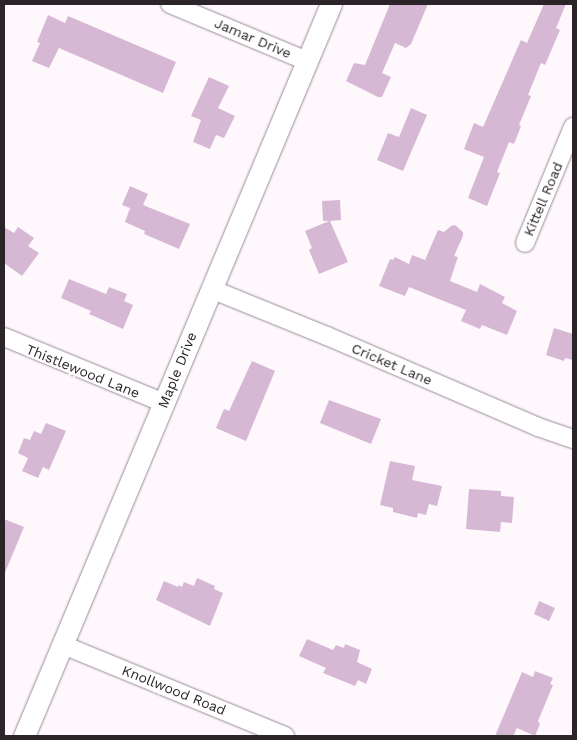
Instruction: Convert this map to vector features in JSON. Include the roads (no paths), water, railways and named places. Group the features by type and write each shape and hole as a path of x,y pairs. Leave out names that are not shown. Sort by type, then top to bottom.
{"street":[{"name":"Jamar Drive","path":"170,4 307,60"},
{"name":"Maple Drive","path":"24,736 330,4"},
{"name":"Kittell Road","path":"525,243 573,127"},
{"name":"Cricket Lane","path":"210,290 328,336 538,427 573,439"},
{"name":"Thistlewood Lane","path":"4,337 164,404"},
{"name":"Knollwood Road","path":"63,645 285,736"}]}
